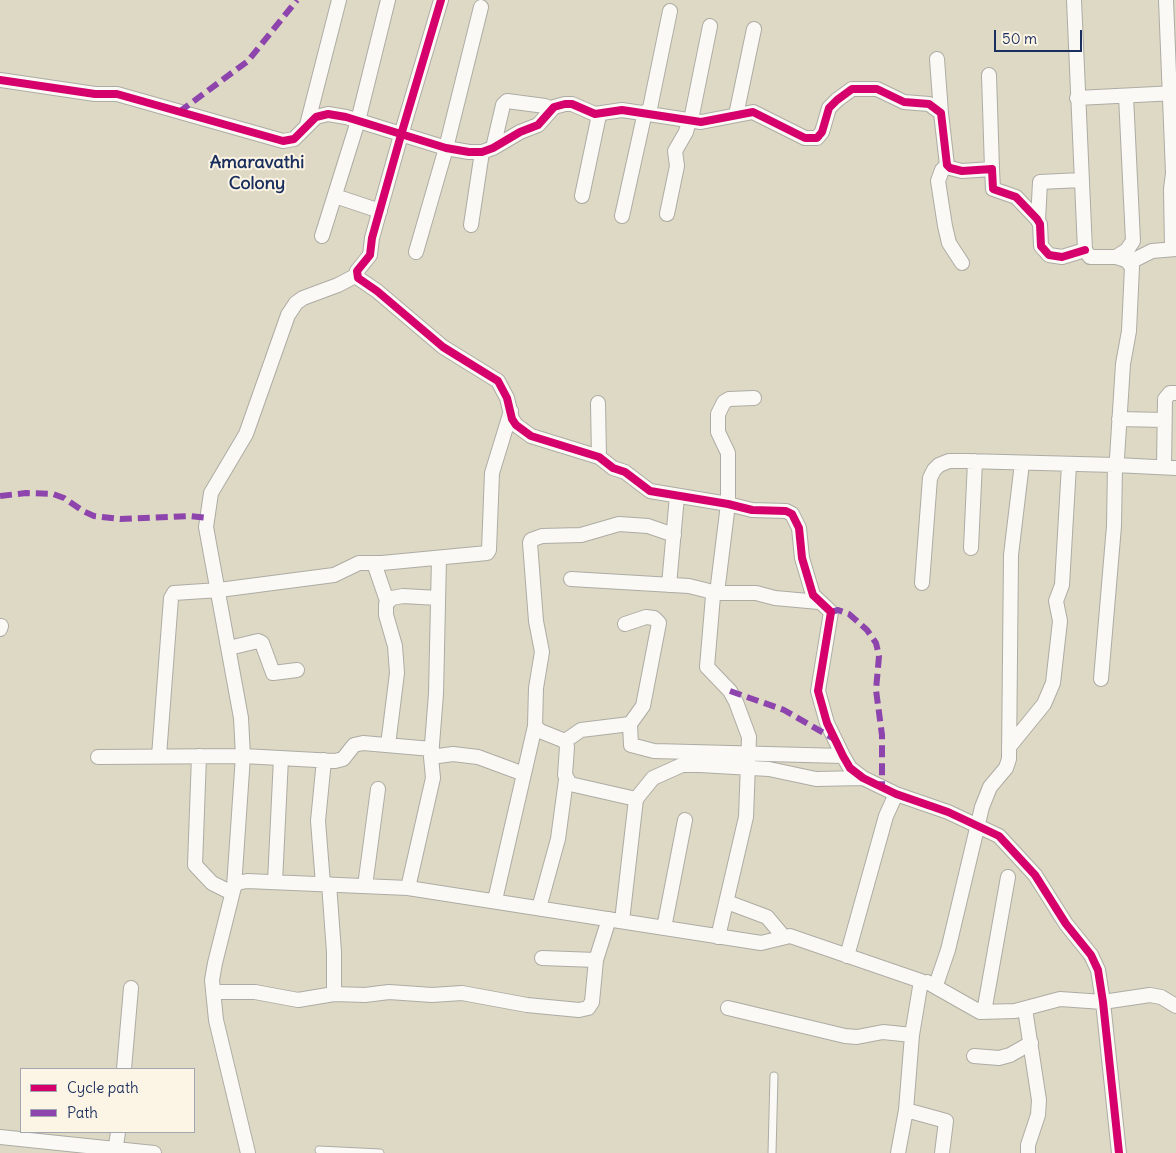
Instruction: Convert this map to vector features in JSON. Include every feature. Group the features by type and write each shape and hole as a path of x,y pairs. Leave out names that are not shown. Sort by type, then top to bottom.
{"street":[{"path":"308,125 339,0"},
{"path":"322,236 358,121 388,0"},
{"path":"248,1153 216,1020 213,992 214,963 233,890 243,756 241,718 206,527 212,488 234,457 246,434 269,373 284,324 292,309 303,298 338,285 357,275 357,272 370,255 400,134 440,0"},
{"path":"1074,0 1085,250 1090,257 1116,257 1130,262 1152,251 1174,249 1171,189 1173,173 1173,93 1166,0"},
{"path":"416,252 446,148 481,8"},
{"path":"622,216 670,10"},
{"path":"667,214 677,166 675,151 686,132 690,120 710,26"},
{"path":"736,115 754,29"},
{"path":"937,59 947,165 950,168 962,171 992,169"},
{"path":"989,75 993,189 1016,197 1038,221"},
{"path":"0,80 96,94 117,94 283,142 294,139 316,117 328,114 358,121 446,148 487,150 520,132 538,125 552,109 560,104 572,104 590,113 599,114 616,110 707,122 747,112 759,114 805,138 817,138 822,132 832,104 847,92 858,89 877,89 904,102 928,104 941,113"},
{"path":"1077,98 1173,93"},
{"path":"1116,257 1127,250 1133,241 1126,96"},
{"path":"471,225 487,150 503,105 507,101 545,106 552,109"},
{"path":"582,196 599,114"},
{"path":"947,165 942,170 938,181 944,226 949,243 962,263"},
{"path":"1081,180 1040,182 1038,221 1041,246 1050,254 1062,257 1085,250"},
{"path":"335,196 380,210"},
{"path":"1101,680 1114,526 1115,465 1123,364 1130,312 1132,267 1130,262"},
{"path":"357,275 443,347 498,381 507,398 516,425 530,436 599,457 613,468 625,472 646,490 752,510 786,511 792,514 799,528 806,574 813,595 828,608 832,616 818,691 827,723 850,768 863,778 896,794 948,812 999,836 1035,875 1066,924 1091,955 1098,970 1104,1002 1119,1153"},
{"path":"922,583 928,493 934,470 949,461 1170,467 1164,420 1165,399 1170,393 1176,393"},
{"path":"718,937 746,817 749,737 730,691 707,667 713,599 728,504 728,453 718,432 718,414 724,402 729,399 754,398"},
{"path":"598,403 599,457"},
{"path":"159,756 171,598 177,592 219,590 334,575 359,563 482,554 489,550 492,473 511,411"},
{"path":"1119,419 1164,420"},
{"path":"971,548 975,461"},
{"path":"936,985 948,950 976,825 990,787 1006,768 1009,747 1011,555 1022,463"},
{"path":"1009,747 1044,704 1053,683 1060,621 1056,601 1062,584 1069,464"},
{"path":"669,585 677,496"},
{"path":"495,900 535,726 536,688 542,652 536,621 531,540 542,536 581,535 618,524 648,526 674,535"},
{"path":"408,888 433,778 431,753 439,558"},
{"path":"374,563 387,601 386,615 395,646 397,673 388,745"},
{"path":"571,579 701,588 714,593 756,593 775,598 819,602"},
{"path":"387,601 413,595 438,598"},
{"path":"565,741 581,730 630,724 636,719 645,701 659,623 654,618 646,617 625,624"},
{"path":"229,648 258,641 262,643 273,673 298,670"},
{"path":"630,724 629,740 634,748 749,760 769,769 816,780 863,778"},
{"path":"535,726 540,731 565,741"},
{"path":"539,908 558,840 566,780 565,741"},
{"path":"98,757 243,756 324,760 343,759 358,743 478,757 524,774"},
{"path":"199,756 195,865 212,883 233,890"},
{"path":"213,992 255,992 298,1000 334,994 365,995 389,992 432,995 462,994 527,1005 579,1010 588,1008 592,1002 596,960 615,920 636,799 653,778 665,771 682,766 749,760 843,756"},
{"path":"276,882 281,758"},
{"path":"324,760 318,821 334,952 334,994"},
{"path":"566,780 570,784 636,799"},
{"path":"365,886 378,790"},
{"path":"847,956 886,816 896,794"},
{"path":"664,928 685,820"},
{"path":"984,1012 1008,877"},
{"path":"233,890 238,882 247,881 408,888 495,900 761,943 783,936 790,936 936,985 971,1008 984,1012 1025,1009 1060,1000 1104,1002 1150,995 1161,997 1176,1006"},
{"path":"727,902 767,917 783,936"},
{"path":"542,958 596,960"},
{"path":"898,1153 906,1110 912,1035 921,981"},
{"path":"124,1068 131,988"},
{"path":"728,1008 845,1036 857,1037 883,1032 912,1035"},
{"path":"1025,1009 1039,1100 1038,1115 1028,1145 1028,1153"},
{"path":"974,1056 999,1058 1010,1055 1031,1043"},
{"path":"906,1110 946,1121 942,1153"},
{"path":"115,1151 118,1133"},
{"path":"0,1137 115,1151 154,1153"}],"lane":[{"path":"772,1153 774,1076"},
{"path":"320,1150 380,1153"}],"marked path":[{"path":"179,112 248,61 297,0"},
{"path":"0,496 26,493 53,494 64,498 94,516 120,519 190,516 208,518"},
{"path":"831,612 838,610 849,614 867,630 876,643 879,656 876,690 882,735 882,787"},
{"path":"730,691 784,710 834,739"}],"cycle path":[{"path":"441,0 372,238 370,255 357,271 358,278 377,291 443,347 498,381 507,398 512,419 516,425 531,436 599,457 613,468 625,472 650,491 728,504 752,510 786,511 792,514 799,528 802,558 813,595 831,612 818,691 827,723 850,768 863,778 896,794 948,812 999,836 1035,875 1066,924 1091,955 1098,970 1103,1002 1119,1153"},
{"path":"0,80 95,94 117,94 283,141 294,139 316,117 328,114 346,117 446,148 469,152 482,152 493,148 520,132 538,125 554,107 565,104 572,104 595,114 622,110 701,122 753,112 805,138 817,138 822,132 829,108 837,100 852,89 877,89 904,102 929,104 941,113 947,165 950,168 962,171 992,169 993,189 1016,197 1037,219 1040,224 1041,246 1049,255 1062,257 1085,250"}],"district":[{"name":"Amaravathi Colony","path":"257,173"}]}
